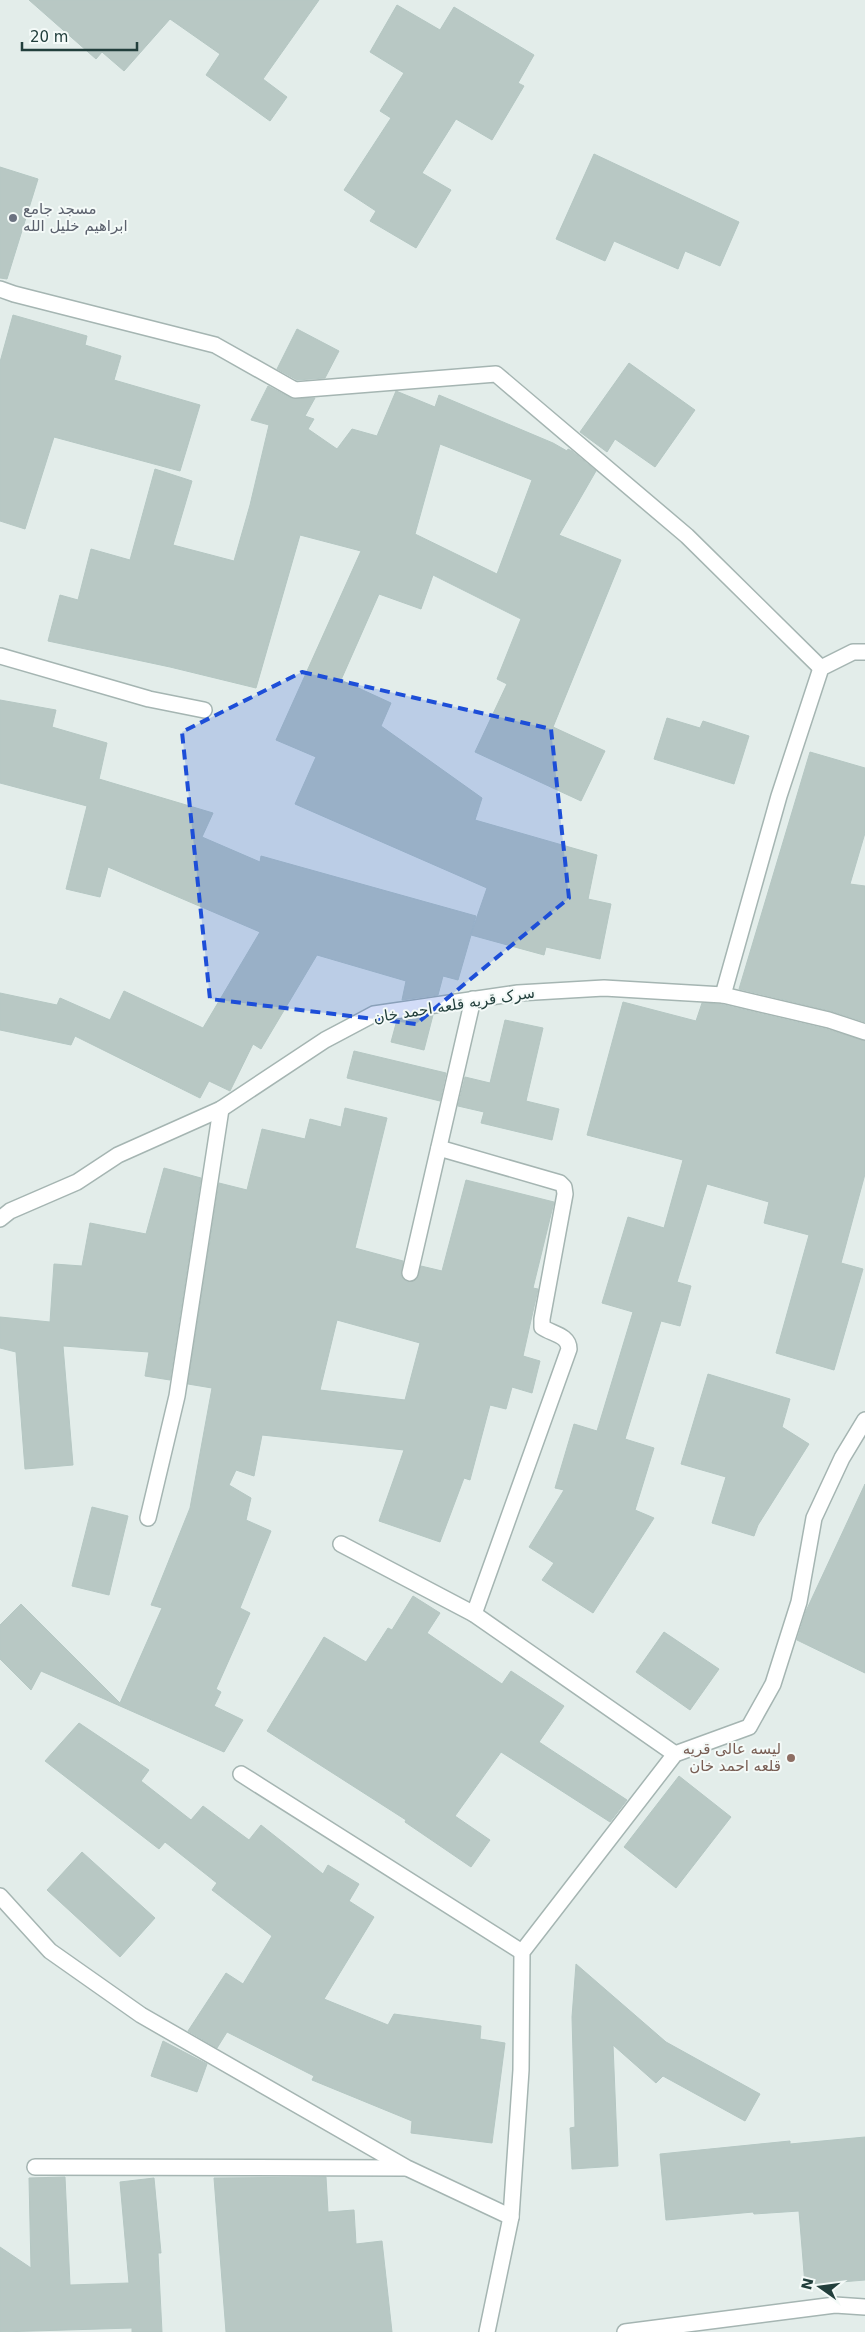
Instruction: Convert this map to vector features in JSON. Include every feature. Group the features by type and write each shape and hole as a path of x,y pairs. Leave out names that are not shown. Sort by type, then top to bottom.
{"street":[{"path":"0,289 24,297 215,345 295,390 496,374 687,536 821,668"},
{"path":"723,994 779,796 821,668 853,652 865,652"},
{"path":"0,656 149,699 204,710"},
{"name":"سرک قریه قلعه احمد خان","path":"0,1219 10,1211 77,1182 118,1155 221,1109 325,1040 374,1014 518,993 604,988 723,994 829,1020 865,1032"},
{"path":"410,1273 473,999"},
{"path":"148,1518 177,1396 221,1109"},
{"path":"439,1148 560,1183 564,1187 565,1194 542,1326 565,1338 569,1344 569,1349 474,1614"},
{"path":"487,2332 511,2217 521,2070 522,1952 675,1754 748,1727 773,1684 799,1602 814,1518 842,1458 865,1420"},
{"path":"341,1544 474,1614 675,1754"},
{"path":"241,1774 522,1952"},
{"path":"0,1896 50,1951 141,2014 407,2168 511,2217"},
{"path":"35,2166 407,2168"},
{"path":"625,2332 834,2305 865,2306"}],"highlighted area":[{"path":"302,672 551,729 569,898 416,1024 210,999 182,732"}],"building":[{"path":"29,0 319,0 263,79 287,97 270,121 206,75 220,54 170,19 124,71 102,52 96,59"},
{"path":"397,5 440,30 454,7 534,55 518,83 524,86 492,140 456,119 422,173 451,190 416,248 370,221 376,211 344,190 391,118 380,111 404,73 370,52"},
{"path":"594,154 739,222 720,266 685,251 678,269 614,241 605,261 556,239"},
{"name":"مسجد جامع ابراهیم خلیل الله","path":"0,167 38,179 7,279 0,278"},
{"path":"13,315 87,336 85,345 121,356 114,380 200,405 180,471 54,437 25,529 0,521 0,362"},
{"path":"297,329 339,351 325,378 297,380 277,369"},
{"path":"629,363 695,410 655,467 615,439 607,452 580,432"},
{"path":"268,386 291,398 315,398 305,416 314,419 308,429 337,449 352,429 377,436 396,391 435,407 439,395 553,443 567,451 568,449 596,471 559,535 621,560 553,727 605,751 581,801 475,752 507,684 497,679 521,619 433,575 421,609 379,594 341,680 391,703 381,726 482,798 475,820 597,855 588,899 611,904 600,959 546,947 544,955 471,935 458,980 443,976 438,995 402,1000 406,981 317,955 261,1049 253,1044 230,1091 209,1081 200,1098 75,1036 71,1045 0,1030 0,993 57,1005 60,998 110,1020 124,991 203,1028 260,932 108,867 100,897 66,889 87,806 0,783 0,700 56,710 52,727 107,743 99,779 213,813 202,837 260,862 261,856 476,916 471,934 487,888 295,804 316,757 276,740 361,551 300,535 256,688 170,667 48,641 60,595 78,600 91,549 130,560 155,469 192,481 173,545 234,561 250,505 269,425 251,420","holes":["440,444 532,480 497,574 415,534"]},
{"path":"667,718 700,728 703,721 749,736 734,784 654,759"},
{"path":"810,752 865,768 865,833 850,884 865,886 865,1022 831,1011 739,989"},
{"path":"623,1002 696,1021 702,1003 720,1004 826,1029 865,1041 865,1174 841,1263 863,1269 834,1370 776,1353 809,1235 764,1223 769,1202 707,1184 677,1282 691,1286 680,1326 661,1321 625,1439 654,1448 635,1510 654,1518 593,1613 542,1580 554,1563 529,1547 564,1490 555,1488 574,1424 597,1431 633,1312 602,1303 628,1217 664,1228 683,1160 587,1135"},
{"path":"433,1015 424,1050 391,1042 397,1020"},
{"path":"505,1020 543,1028 526,1101 559,1109 552,1140 481,1123 484,1112 458,1106 465,1077 490,1083"},
{"path":"354,1051 446,1073 440,1101 347,1078"},
{"path":"345,1108 387,1118 355,1248 403,1261 401,1275 407,1282 417,1279 421,1266 442,1271 466,1180 554,1202 533,1288 538,1289 523,1356 540,1361 532,1393 512,1387 506,1409 490,1405 470,1480 464,1478 440,1542 379,1521 404,1450 262,1435 254,1476 236,1470 229,1485 251,1498 246,1520 271,1531 240,1608 250,1613 216,1689 221,1692 214,1706 243,1720 224,1752 41,1671 31,1690 0,1659 0,1625 21,1604 120,1703 162,1608 151,1605 190,1508 212,1388 188,1384 219,1183 247,1190 262,1129 305,1139 310,1119 341,1127","holes":["337,1320 420,1343 405,1400 320,1390"]},
{"path":"164,1168 201,1178 170,1380 145,1376 149,1352 63,1346 73,1465 25,1469 16,1352 0,1348 0,1317 50,1322 54,1264 82,1266 90,1223 146,1234"},
{"path":"708,1374 790,1399 782,1427 809,1444 758,1525 754,1536 712,1523 726,1477 681,1464"},
{"path":"865,1484 865,1673 797,1640 806,1611"},
{"path":"92,1507 128,1516 109,1595 72,1586"},
{"path":"413,1596 440,1613 427,1633 502,1684 511,1671 564,1706 539,1742 627,1800 610,1822 501,1752 455,1816 490,1840 471,1867 405,1822 406,1820 267,1731 324,1637 366,1662 388,1628 392,1630"},
{"path":"664,1632 719,1669 690,1710 636,1672"},
{"path":"79,1723 149,1770 141,1781 191,1820 203,1806 249,1840 261,1825 323,1874 328,1865 359,1884 349,1901 374,1917 324,1999 388,2025 394,2014 481,2026 480,2039 505,2043 492,2143 411,2133 412,2121 312,2080 314,2076 227,2032 217,2048 188,2031 226,1973 243,1984 272,1936 212,1890 217,1883 165,1842 159,1849 45,1761"},
{"path":"679,1776 731,1817 676,1888 624,1847"},
{"path":"82,1852 155,1918 120,1957 47,1890"},
{"path":"576,1964 666,2042 760,2094 745,2121 663,2076 656,2083 613,2045 618,2166 572,2169 570,2128 575,2127 572,2017"},
{"path":"163,2041 207,2064 197,2092 151,2076"},
{"path":"865,2137 865,2280 805,2285 799,2211 754,2214 753,2212 666,2220 660,2154 790,2141 790,2144"},
{"path":"65,2177 70,2285 129,2283 120,2182 154,2178 161,2253 158,2253 162,2332 132,2332 132,2328 0,2332 0,2247 31,2268 29,2178"},
{"path":"326,2177 328,2212 354,2210 356,2244 382,2241 392,2332 226,2332 214,2178"}],"place":[{"name":"مسجد جامع ابراهیم خلیل الله","path":"13,218"},
{"name":"لیسه عالی قریه قلعه احمد خان","path":"791,1758"}]}
